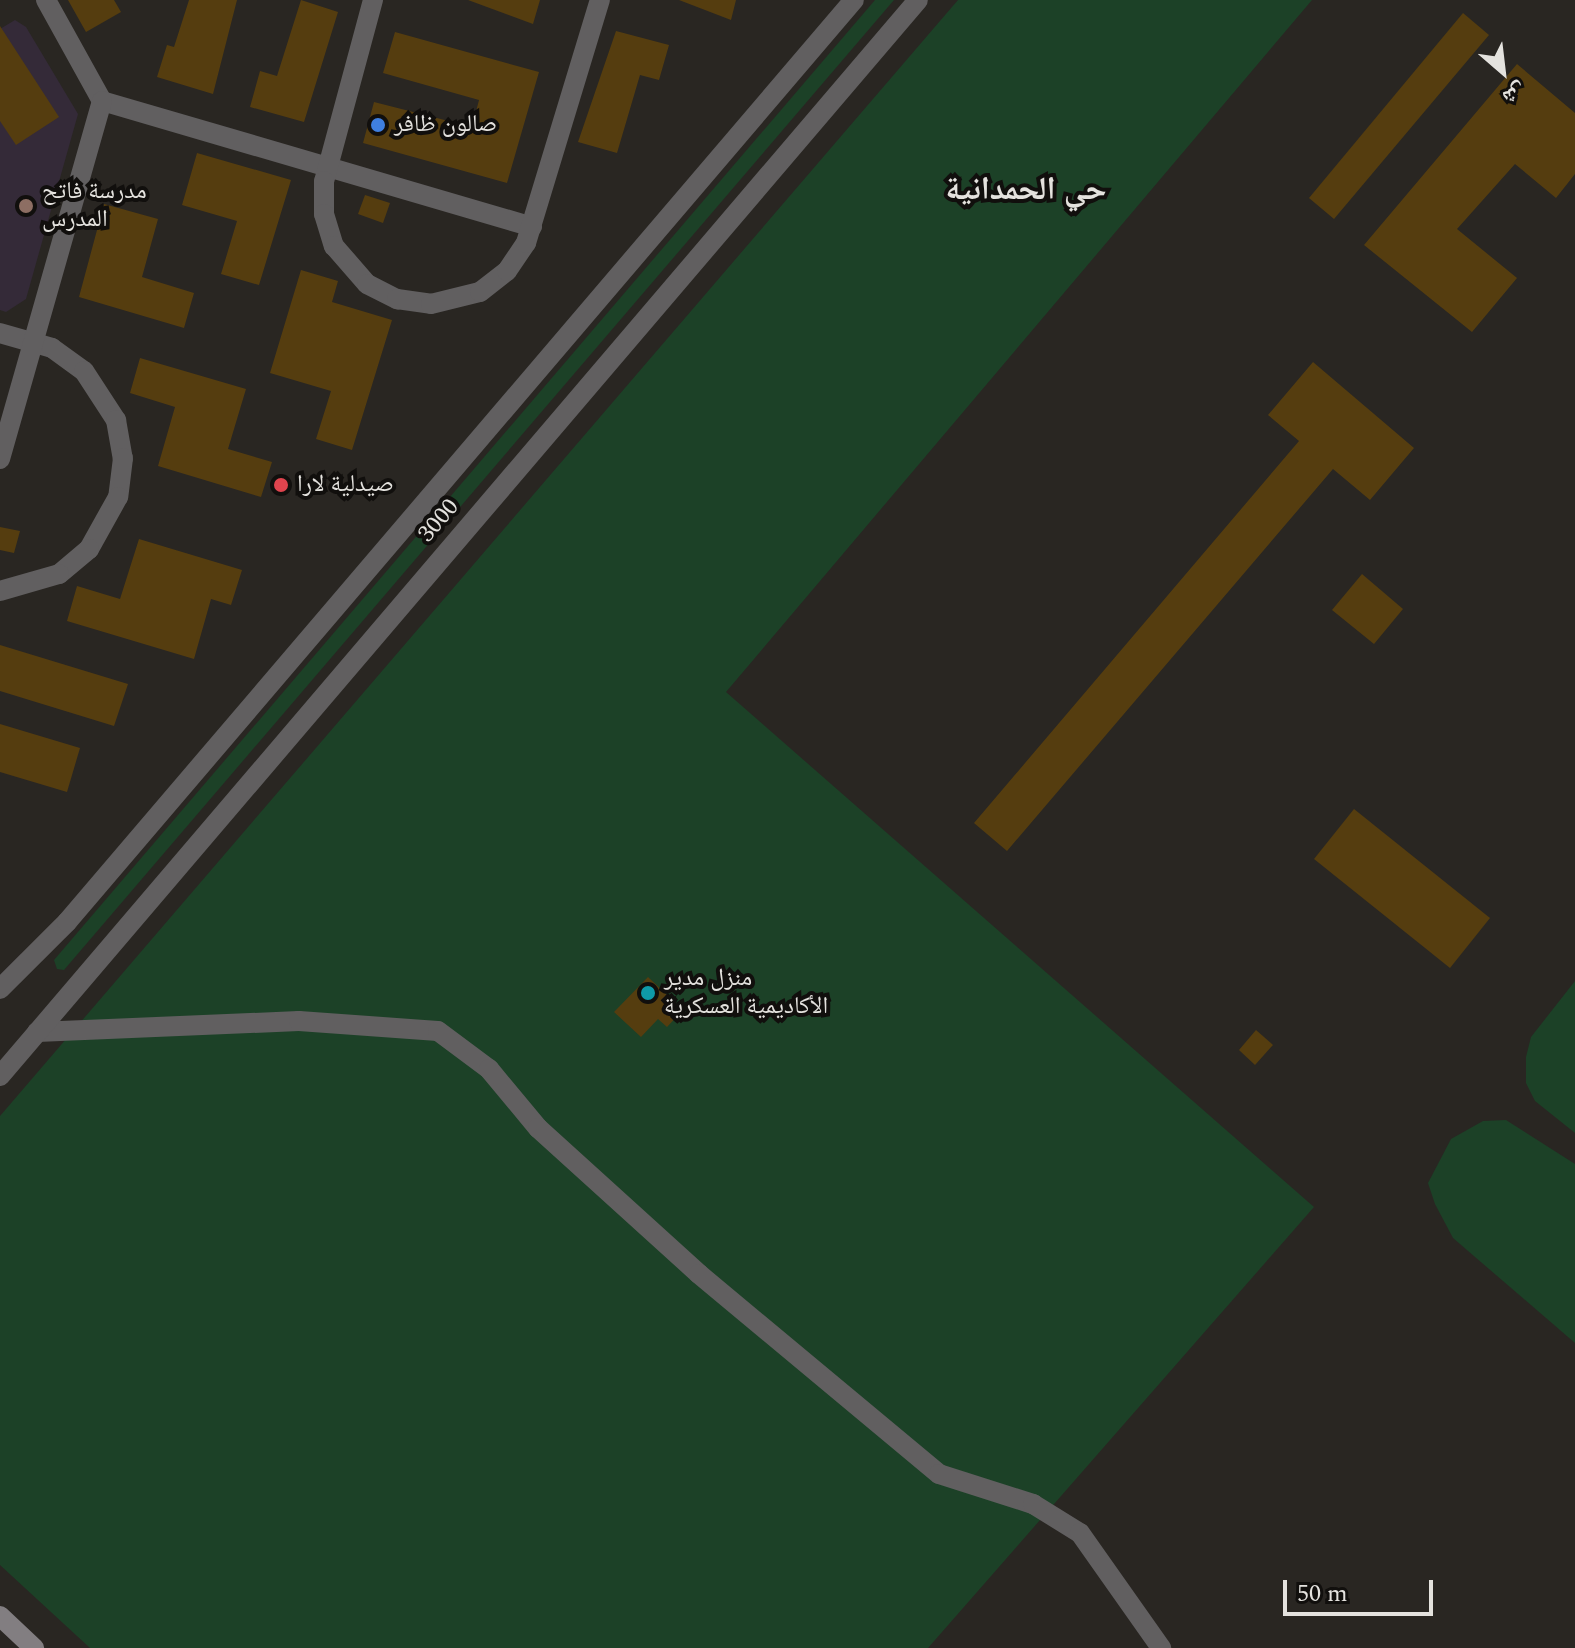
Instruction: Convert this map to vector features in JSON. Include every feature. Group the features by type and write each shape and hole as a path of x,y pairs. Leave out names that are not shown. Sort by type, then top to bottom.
{"main road":[{"path":"0,1616 34,1648"}],"street":[{"path":"0,459 102,101 46,0"},
{"path":"373,0 328,164 324,214 334,246 354,273 397,299 431,304 480,292 518,258 532,227 600,0"},
{"name":"3000","path":"0,989 67,922 854,0"},
{"name":"3000","path":"0,1076 918,0"},
{"path":"102,101 328,164 532,227"},
{"path":"0,333 34,341 84,371 108,402 121,439 122,478 111,516 75,562 41,582 0,591"},
{"path":"37,1032 299,1021 438,1031 489,1069 538,1128 699,1274 939,1474 1033,1504 1080,1533 1161,1648"}],"shaded area":[{"name":"مدرسة فاتح المدرس","path":"15,20 26,27 78,114 26,299 6,312 0,310 0,29"}],"green space":[{"path":"875,0 894,0 64,970 57,969 54,960"},
{"path":"958,0 1312,0 726,692 1314,1207 928,1648 90,1648 0,1565 0,1116"},
{"path":"1575,981 1575,1133 1535,1101 1526,1083 1526,1057 1531,1037"},
{"path":"1506,1120 1575,1164 1575,1343 1453,1238 1428,1183 1451,1139 1483,1121"}],"building":[{"path":"68,0 114,0 121,12 86,32"},
{"path":"189,0 237,0 213,94 157,77 167,45 174,47"},
{"path":"301,0 338,12 304,122 250,107 260,71 277,76"},
{"path":"468,0 540,0 533,24"},
{"path":"679,0 736,0 731,20"},
{"path":"1463,13 1489,35 1334,219 1309,198"},
{"path":"0,26 59,117 16,145 0,121"},
{"path":"616,31 669,45 659,80 640,75 617,153 578,142"},
{"path":"395,32 539,72 507,183 363,143 374,102 472,127 479,100 383,73"},
{"path":"1517,64 1575,113 1575,174 1556,198 1515,164 1457,229 1517,278 1472,332 1364,245"},
{"path":"197,153 291,180 259,285 221,274 237,221 182,205"},
{"path":"365,195 390,203 383,223 358,214"},
{"path":"104,204 158,219 142,277 194,293 184,328 79,297"},
{"path":"301,270 338,281 332,302 392,320 352,450 316,439 331,391 270,373"},
{"path":"140,358 246,389 228,449 272,462 261,497 158,466 175,407 130,393"},
{"path":"1313,362 1414,448 1370,500 1333,469 1007,851 974,823 1299,441 1268,415"},
{"path":"0,527 20,531 14,553 0,550"},
{"path":"139,539 242,570 231,605 211,599 194,659 67,621 77,586 120,599"},
{"path":"1362,574 1403,609 1374,644 1332,610"},
{"path":"0,645 128,684 114,726 0,691"},
{"path":"0,724 80,748 67,792 0,772"},
{"path":"1354,809 1490,918 1450,968 1314,859"},
{"name":"منزل مدير الأكاديمية العسكرية","path":"648,977 683,1010 667,1027 658,1019 641,1037 614,1012"},
{"path":"1256,1030 1273,1045 1255,1065 1239,1050"}],"place":[{"name":"صالون ظافر","path":"378,125"},
{"name":"مدرسة فاتح المدرس","path":"26,206"},
{"name":"صيدلية لارا","path":"281,485"},
{"name":"منزل مدير الأكاديمية العسكرية","path":"648,993"}],"district":[{"name":"حي الحمدانية","path":"1026,190"}]}
